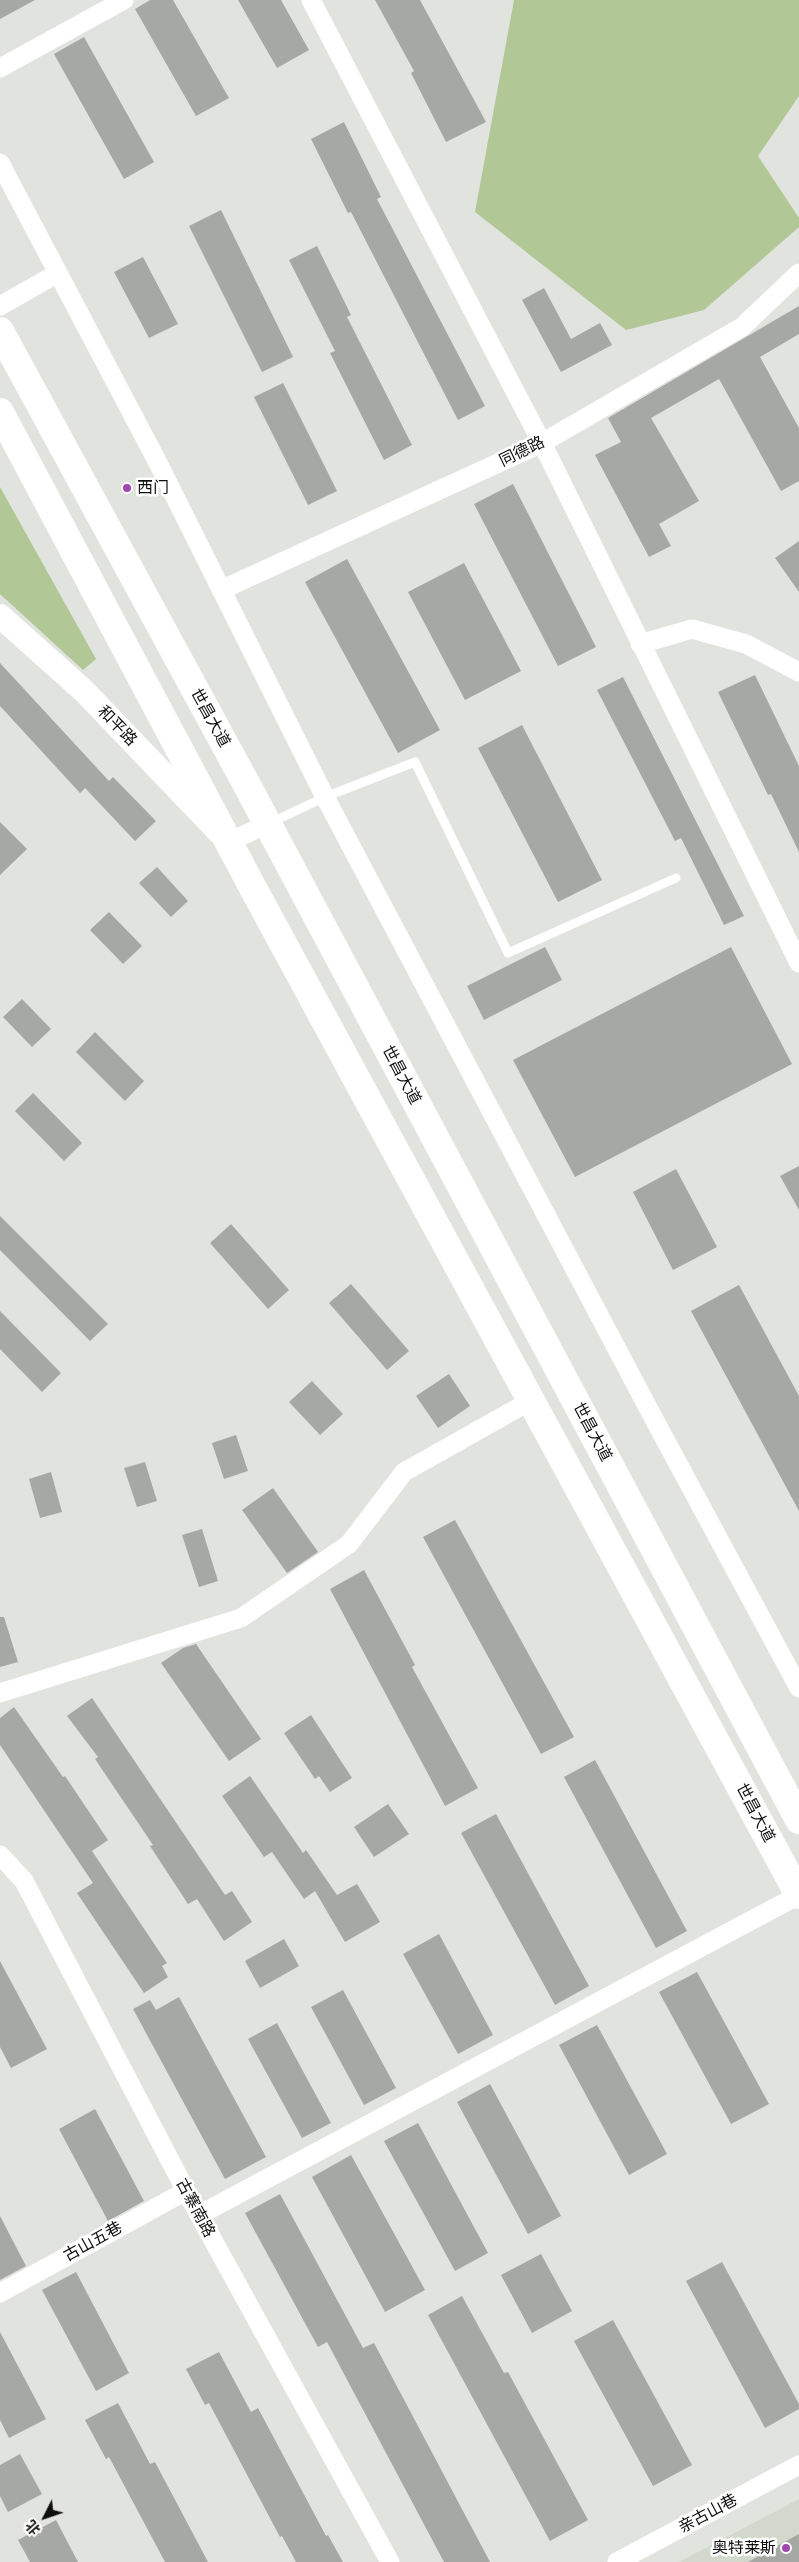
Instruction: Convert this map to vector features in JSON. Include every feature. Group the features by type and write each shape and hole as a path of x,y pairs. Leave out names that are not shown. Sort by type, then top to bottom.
{"main road":[{"name":"世昌大道","path":"0,332 267,824 799,1820"},
{"name":"世昌大道","path":"0,412 229,842 799,1895"}],"street":[{"path":"0,68 124,0"},
{"path":"311,0 542,443 799,963"},
{"path":"0,163 221,590 325,797 645,1402 799,1688"},
{"name":"同德路","path":"221,590 542,443 742,327 799,272"},
{"path":"0,306 58,273"},
{"name":"和平路","path":"0,616 84,691 229,842"},
{"path":"640,644 692,629 746,644 799,672"},
{"path":"229,842 267,824"},
{"path":"0,1693 241,1618 349,1544 404,1472 532,1400"},
{"name":"古寨南路","path":"0,1855 24,1881 186,2191 390,2562"},
{"path":"199,2215 799,1895"},
{"name":"古山五巷","path":"0,2293 186,2191"},
{"name":"亲古山巷","path":"617,2562 799,2465"}],"lane":[{"path":"267,824 325,797 415,762 508,953 676,878"}],"shaded area":[{"path":"799,2499 799,2562 679,2562"}],"green space":[{"path":"514,0 799,0 799,96 758,156 799,218 799,227 704,310 626,330 475,212"},
{"path":"0,487 96,659 83,670 0,594"}],"building":[{"path":"0,0 35,0 0,19"},
{"path":"150,0 173,0 229,98 196,116 135,9"},
{"path":"238,0 281,0 309,50 277,68"},
{"path":"375,0 420,0 486,122 446,142 411,73 414,71"},
{"path":"84,37 154,162 124,179 54,54"},
{"path":"344,122 381,197 377,199 485,406 458,420 351,212 348,213 311,139"},
{"path":"221,210 293,357 262,372 189,226"},
{"path":"317,246 351,315 347,317 412,445 384,460 330,353 335,351 289,260"},
{"path":"143,257 178,324 149,338 114,272"},
{"path":"544,288 571,339 600,323 612,345 561,372 522,300"},
{"path":"799,306 799,334 760,357 799,428 799,481 781,491 719,379 651,418 699,501 659,524 671,546 649,557 595,455 621,442 608,418"},
{"path":"283,383 337,491 308,505 254,397"},
{"path":"513,484 596,647 558,666 474,504"},
{"path":"799,541 799,592 775,558"},
{"path":"347,559 440,730 398,753 305,582"},
{"path":"464,563 521,671 465,700 408,592"},
{"path":"0,663 109,781 113,777 156,821 135,841 85,788 80,793 0,706"},
{"path":"755,675 799,766 799,852 771,794 768,795 718,692"},
{"path":"623,677 744,916 724,925 681,838 675,841 597,690"},
{"path":"522,725 602,880 558,902 478,748"},
{"path":"0,822 27,849 0,875"},
{"path":"157,867 188,901 171,917 139,883"},
{"path":"109,912 142,946 123,964 90,930"},
{"path":"545,947 562,980 484,1020 467,986"},
{"path":"731,947 792,1064 575,1177 513,1060"},
{"path":"22,999 51,1029 32,1047 3,1017"},
{"path":"95,1032 144,1081 125,1101 76,1052"},
{"path":"33,1093 82,1143 64,1161 15,1111"},
{"path":"799,1166 799,1210 780,1176"},
{"path":"676,1169 717,1247 673,1270 633,1192"},
{"path":"0,1216 108,1324 90,1341 0,1250"},
{"path":"231,1224 289,1290 268,1309 210,1243"},
{"path":"351,1284 409,1351 387,1370 329,1303"},
{"path":"739,1285 799,1396 799,1511 691,1311"},
{"path":"0,1311 61,1373 42,1392 0,1349"},
{"path":"449,1374 470,1406 438,1428 416,1396"},
{"path":"312,1381 343,1414 320,1435 289,1402"},
{"path":"236,1435 248,1471 224,1479 212,1443"},
{"path":"145,1462 157,1501 137,1507 124,1468"},
{"path":"51,1472 62,1512 40,1518 29,1479"},
{"path":"273,1488 318,1552 287,1573 242,1510"},
{"path":"455,1520 574,1737 541,1754 423,1537"},
{"path":"202,1529 218,1581 199,1587 182,1535"},
{"path":"364,1570 415,1665 412,1667 478,1788 445,1806 330,1589"},
{"path":"0,1617 4,1617 18,1662 0,1667"},
{"path":"196,1644 261,1739 229,1761 161,1663 183,1648"},
{"path":"92,1698 225,1895 232,1891 252,1922 224,1941 197,1899 188,1904 150,1846 153,1845 95,1759 98,1757 67,1716"},
{"path":"14,1707 63,1777 65,1776 108,1840 92,1851 167,1963 162,1966 168,1977 144,1993 77,1893 93,1883 0,1745 0,1718"},
{"path":"311,1715 352,1778 330,1792 319,1776 315,1779 284,1733"},
{"path":"595,1760 687,1931 656,1948 564,1777"},
{"path":"250,1776 303,1853 306,1850 337,1895 357,1884 380,1922 345,1942 315,1891 304,1899 272,1852 264,1857 222,1796"},
{"path":"388,1804 409,1834 374,1857 354,1827"},
{"path":"496,1814 589,1986 555,2005 461,1833"},
{"path":"439,1934 493,2035 458,2054 403,1954"},
{"path":"284,1939 299,1966 260,1988 245,1961"},
{"path":"0,1961 47,2049 11,2068 0,2047"},
{"path":"697,1972 769,2104 731,2124 659,1992"},
{"path":"343,1990 396,2088 364,2105 311,2007"},
{"path":"179,1997 266,2157 225,2179 133,2009 150,2000 156,2010"},
{"path":"277,2023 331,2123 302,2138 248,2039"},
{"path":"597,2025 667,2154 629,2175 559,2045"},
{"path":"490,2084 561,2216 528,2234 457,2102"},
{"path":"95,2109 144,2201 108,2221 59,2129"},
{"path":"418,2123 488,2253 455,2271 384,2141"},
{"path":"351,2155 425,2290 385,2312 312,2177"},
{"path":"280,2194 363,2348 374,2343 490,2562 444,2562 327,2342 318,2347 245,2213"},
{"path":"0,2216 26,2266 0,2280"},
{"path":"541,2254 572,2311 532,2333 501,2275"},
{"path":"722,2262 799,2404 799,2409 765,2428 686,2281"},
{"path":"76,2272 129,2373 96,2391 42,2290"},
{"path":"462,2296 504,2373 508,2372 588,2520 550,2541 428,2315"},
{"path":"613,2320 692,2465 653,2486 574,2341"},
{"path":"0,2332 46,2419 9,2438 0,2420"},
{"path":"219,2352 251,2412 258,2408 326,2536 328,2535 343,2562 296,2562 282,2536 280,2537 209,2403 205,2405 186,2369"},
{"path":"118,2403 150,2464 155,2462 208,2562 165,2562 109,2457 106,2459 85,2420"},
{"path":"20,2454 42,2494 8,2512 0,2496 0,2465"},
{"path":"56,2520 78,2562 30,2562 18,2540"},
{"name":"奥特莱斯","path":"799,2534 799,2562 748,2562"}],"place":[{"name":"西门","path":"127,488"},
{"name":"奥特莱斯","path":"786,2548"}]}
